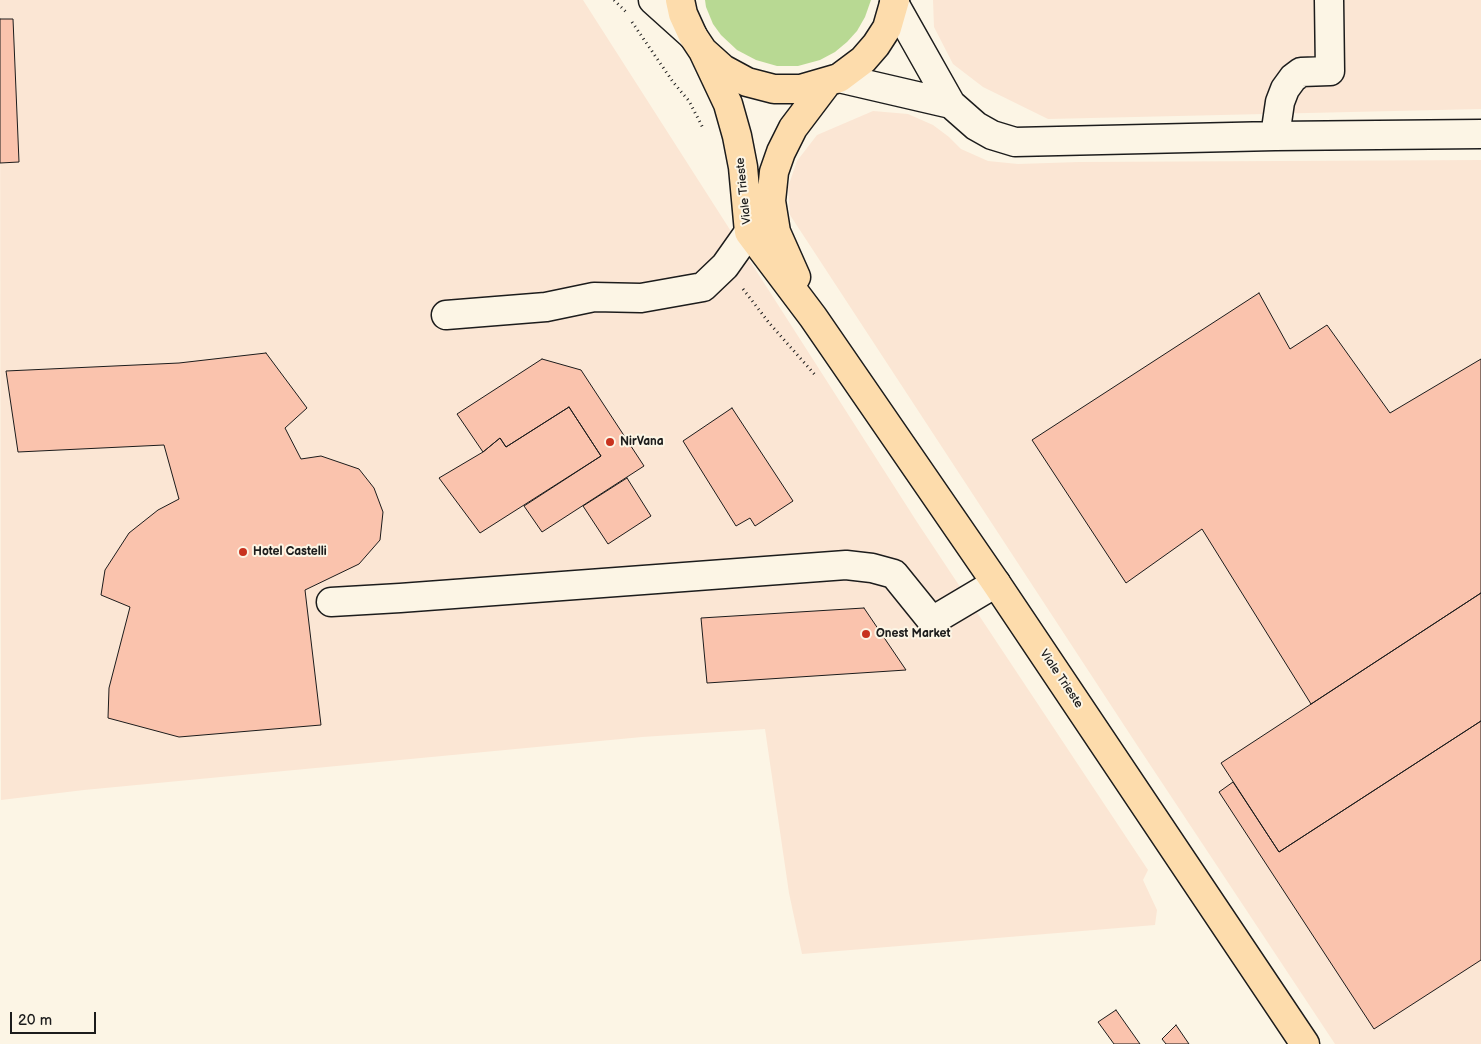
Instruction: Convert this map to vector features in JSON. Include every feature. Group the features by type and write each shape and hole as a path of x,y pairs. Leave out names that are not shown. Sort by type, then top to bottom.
{"main road":[{"name":"Viale Trieste","path":"680,0 683,14 728,104 738,136 749,232 813,317 996,583 1305,1044"},
{"name":"Viale Trieste","path":"813,317 776,232 771,201 774,172 781,152 793,128 833,80 863,60 876,45 886,28 895,2"},
{"name":"Viale Trieste","path":"698,43 723,69 747,82 774,89 801,89 833,80"}],"street":[{"path":"653,0 698,43"},
{"path":"1275,136 1280,102 1285,89 1293,78 1300,72 1330,70 1330,0"},
{"path":"895,2 951,104 976,126 992,135 1015,142 1275,136 1481,134"},
{"path":"833,80 951,104"},
{"path":"446,315 546,307 594,297 641,298 702,287 725,266 749,232"},
{"path":"331,602 846,565 872,568 894,574 932,621 996,583"}],"path":[{"path":"614,0 626,12 673,82 689,101 705,133"}],"shaded area":[{"path":"0,0 583,0 917,522 1148,870 1143,880 1157,910 1155,925 802,954 789,893 765,729 642,737 84,790 1,800"},
{"path":"933,0 1481,0 1481,109 1048,119 983,87 953,64 934,27"},
{"path":"873,111 908,114 933,125 961,149 988,161 1018,164 1481,160 1481,1044 1335,1044 790,215 788,187 797,161 817,135"}],"green space":[{"path":"705,0 871,0 865,17 857,31 835,52 820,60 798,66 777,66 756,60 737,50 721,35 713,24"}],"building":[{"path":"0,19 13,19 19,162 0,163"},
{"path":"1259,293 1290,349 1327,325 1390,413 1481,359 1481,593 1311,704 1202,529 1126,583 1032,440"},
{"name":"Hotel Castelli","path":"266,353 307,408 285,428 301,459 321,456 359,469 374,488 383,512 380,540 359,564 305,590 321,725 179,737 108,718 109,688 130,607 101,595 105,570 129,533 158,510 179,499 164,445 18,452 6,371 179,363"},
{"name":"NirVana","path":"542,359 581,370 644,466 542,532 524,506 601,456 569,407 506,447 500,438 483,452 457,414"},
{"path":"569,407 601,456 480,533 439,478 483,452 500,438 506,447"},
{"path":"732,408 793,501 755,526 750,518 736,526 683,441"},
{"path":"627,478 651,516 608,544 583,506"},
{"path":"1481,593 1481,721 1279,852 1221,763"},
{"path":"864,608 906,670 707,683 701,618"},
{"path":"1481,721 1481,960 1374,1029 1219,792 1233,782 1279,852"},
{"path":"1116,1010 1140,1044 1114,1044 1098,1022"},
{"path":"1176,1025 1189,1044 1166,1044 1162,1039"}],"place":[{"name":"NirVana","path":"610,442"},
{"name":"Hotel Castelli","path":"243,552"},
{"name":"Onest Market","path":"866,634"}]}
